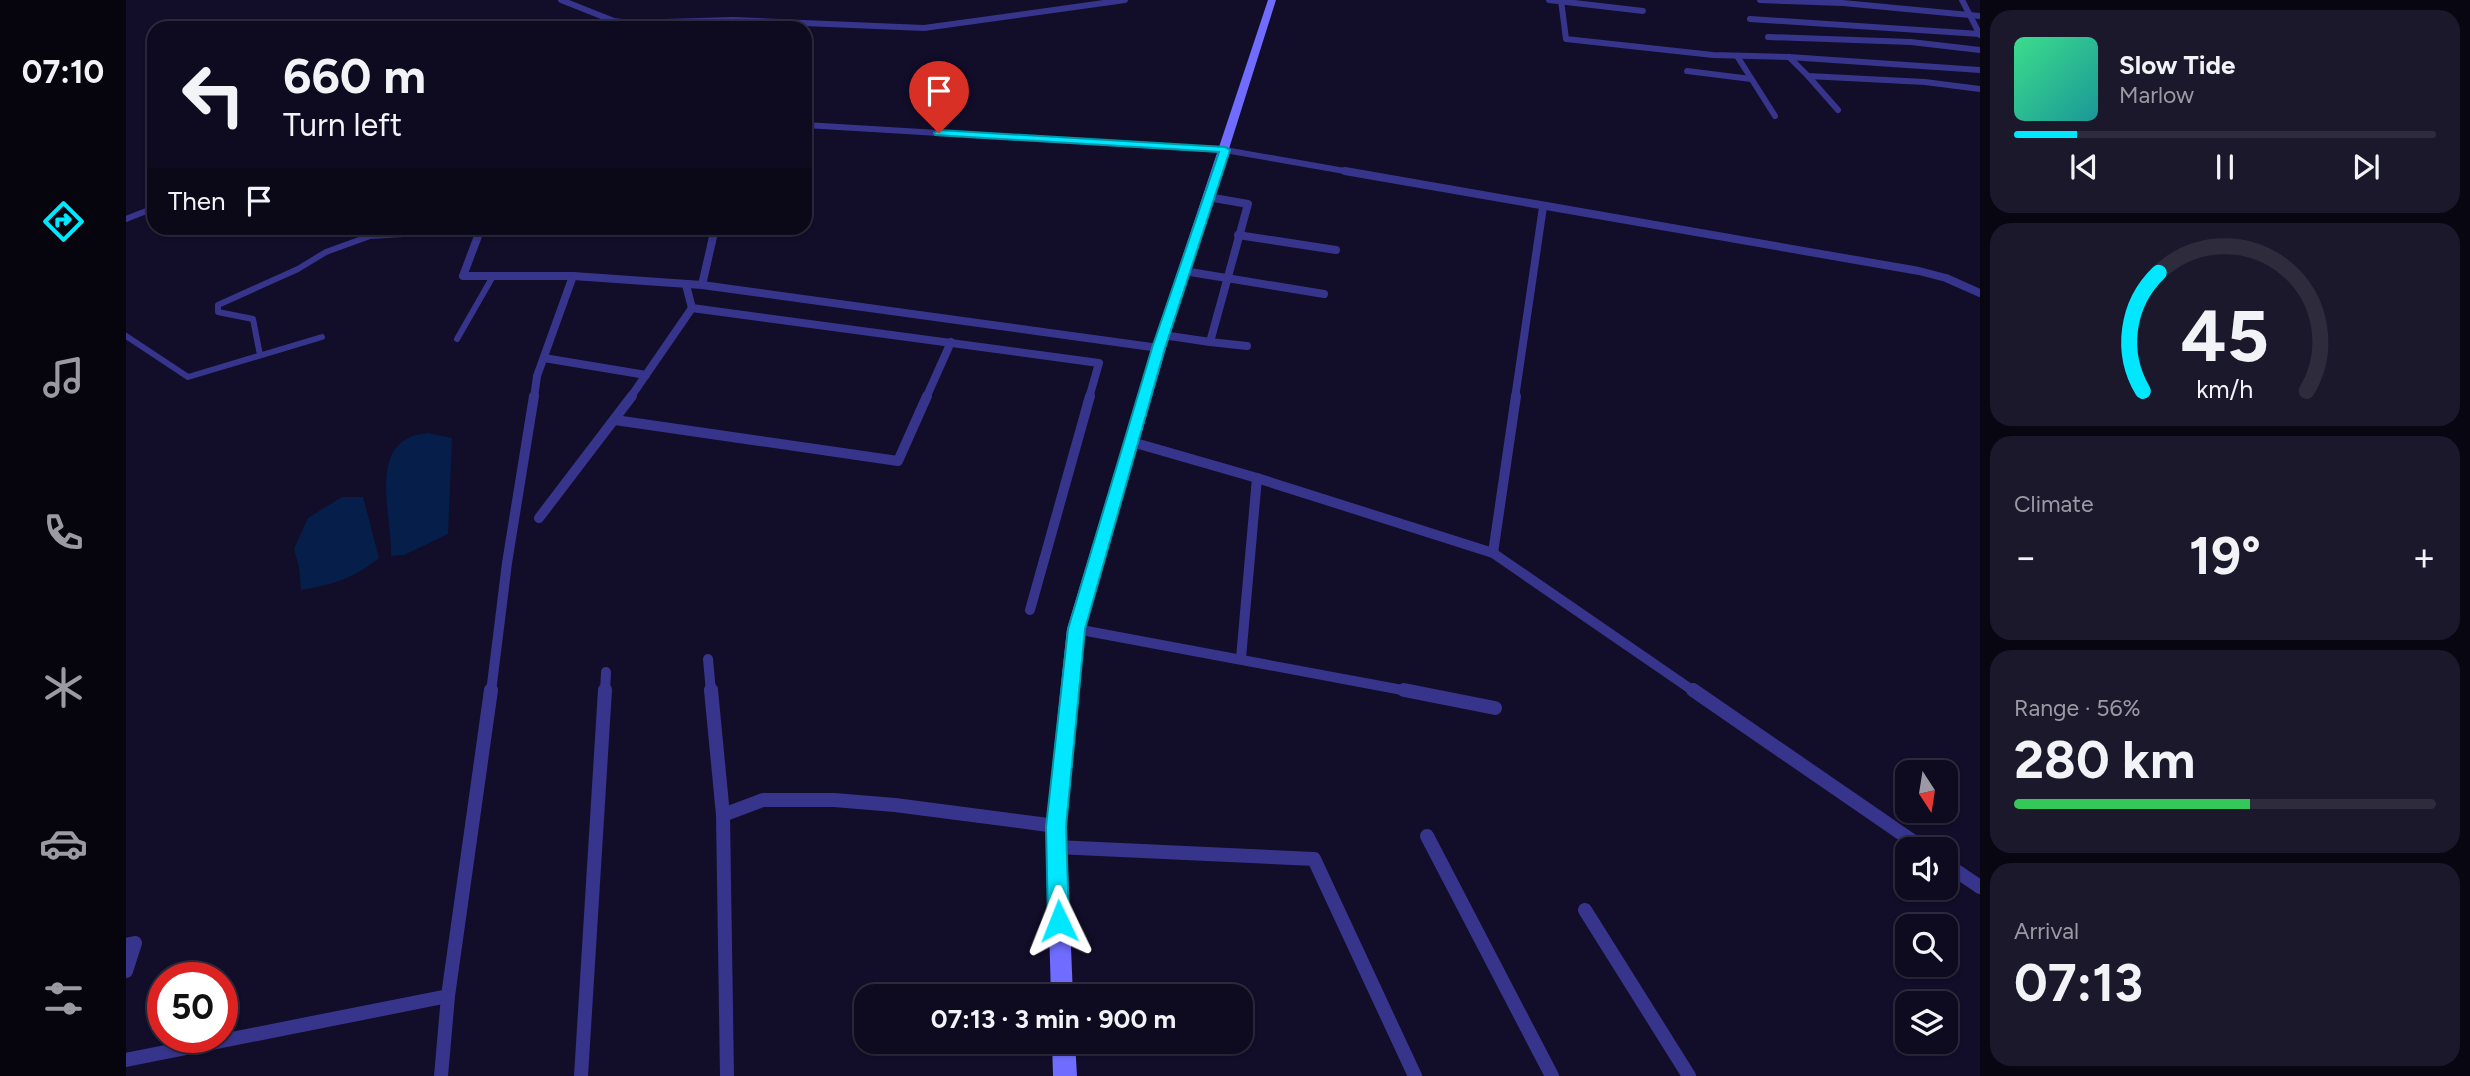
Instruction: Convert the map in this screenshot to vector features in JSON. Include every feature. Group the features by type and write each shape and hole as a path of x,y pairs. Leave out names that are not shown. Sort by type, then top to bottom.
{"main road":[{"path":"1062,984 1056,827 1076,629 1161,342 1272,0"},
{"path":"1064,1054 1065,1076"}],"street":[{"path":"561,0 614,21 758,21"},
{"path":"812,23 933,28 1125,0"},
{"path":"1549,0 1643,11"},
{"path":"1760,0 1843,3 1980,16"},
{"path":"1962,0 1980,34"},
{"path":"1562,1 1566,39 1737,56 1980,70"},
{"path":"1750,19 1980,34"},
{"path":"1768,37 1911,42 1980,50"},
{"path":"1737,56 1775,116"},
{"path":"1789,57 1838,110"},
{"path":"1687,71 1751,79"},
{"path":"1808,76 1925,82 1980,89"},
{"path":"812,125 1225,150 1919,271 1947,278 1980,293"},
{"path":"1208,197 1248,204 1210,342"},
{"path":"1493,553 1543,206"},
{"path":"126,219 147,211"},
{"path":"260,355 253,318 218,312 218,305 298,269 326,252 370,236 387,235"},
{"path":"479,235 464,276 573,276 702,285 1161,342 1210,342 1247,346"},
{"path":"702,285 713,235"},
{"path":"1238,235 1336,250"},
{"path":"1184,271 1324,294"},
{"path":"441,1076 448,996 482,767 507,563 537,376 573,276"},
{"path":"457,339 492,278"},
{"path":"539,518 614,420 692,308 686,285"},
{"path":"692,308 1099,362 1030,610"},
{"path":"126,336 188,377 322,337"},
{"path":"614,420 898,461 951,342"},
{"path":"544,358 646,374"},
{"path":"1132,442 1257,478 1493,553 1907,837"},
{"path":"1241,658 1257,478"},
{"path":"1076,629 1241,658 1495,709"},
{"path":"708,659 723,815 727,1076"},
{"path":"582,1076 606,672"},
{"path":"723,815 763,800 834,800 895,805 1056,827"},
{"path":"1427,836 1552,1076"},
{"path":"1056,847 1314,859 1415,1076"},
{"path":"1958,872 1980,887"},
{"path":"1585,910 1689,1076"},
{"path":"126,944 135,943 126,971"},
{"path":"126,1060 448,996"}],"water":[{"path":"428,433 452,438 448,534 404,555 391,556 386,481 389,464 396,449 408,438"},
{"path":"342,497 363,497 379,558 342,580 301,590 294,549 308,518"}],"route":[{"path":"939,133 1225,150 1159,348 1076,629 1056,827 1059,921"}]}
